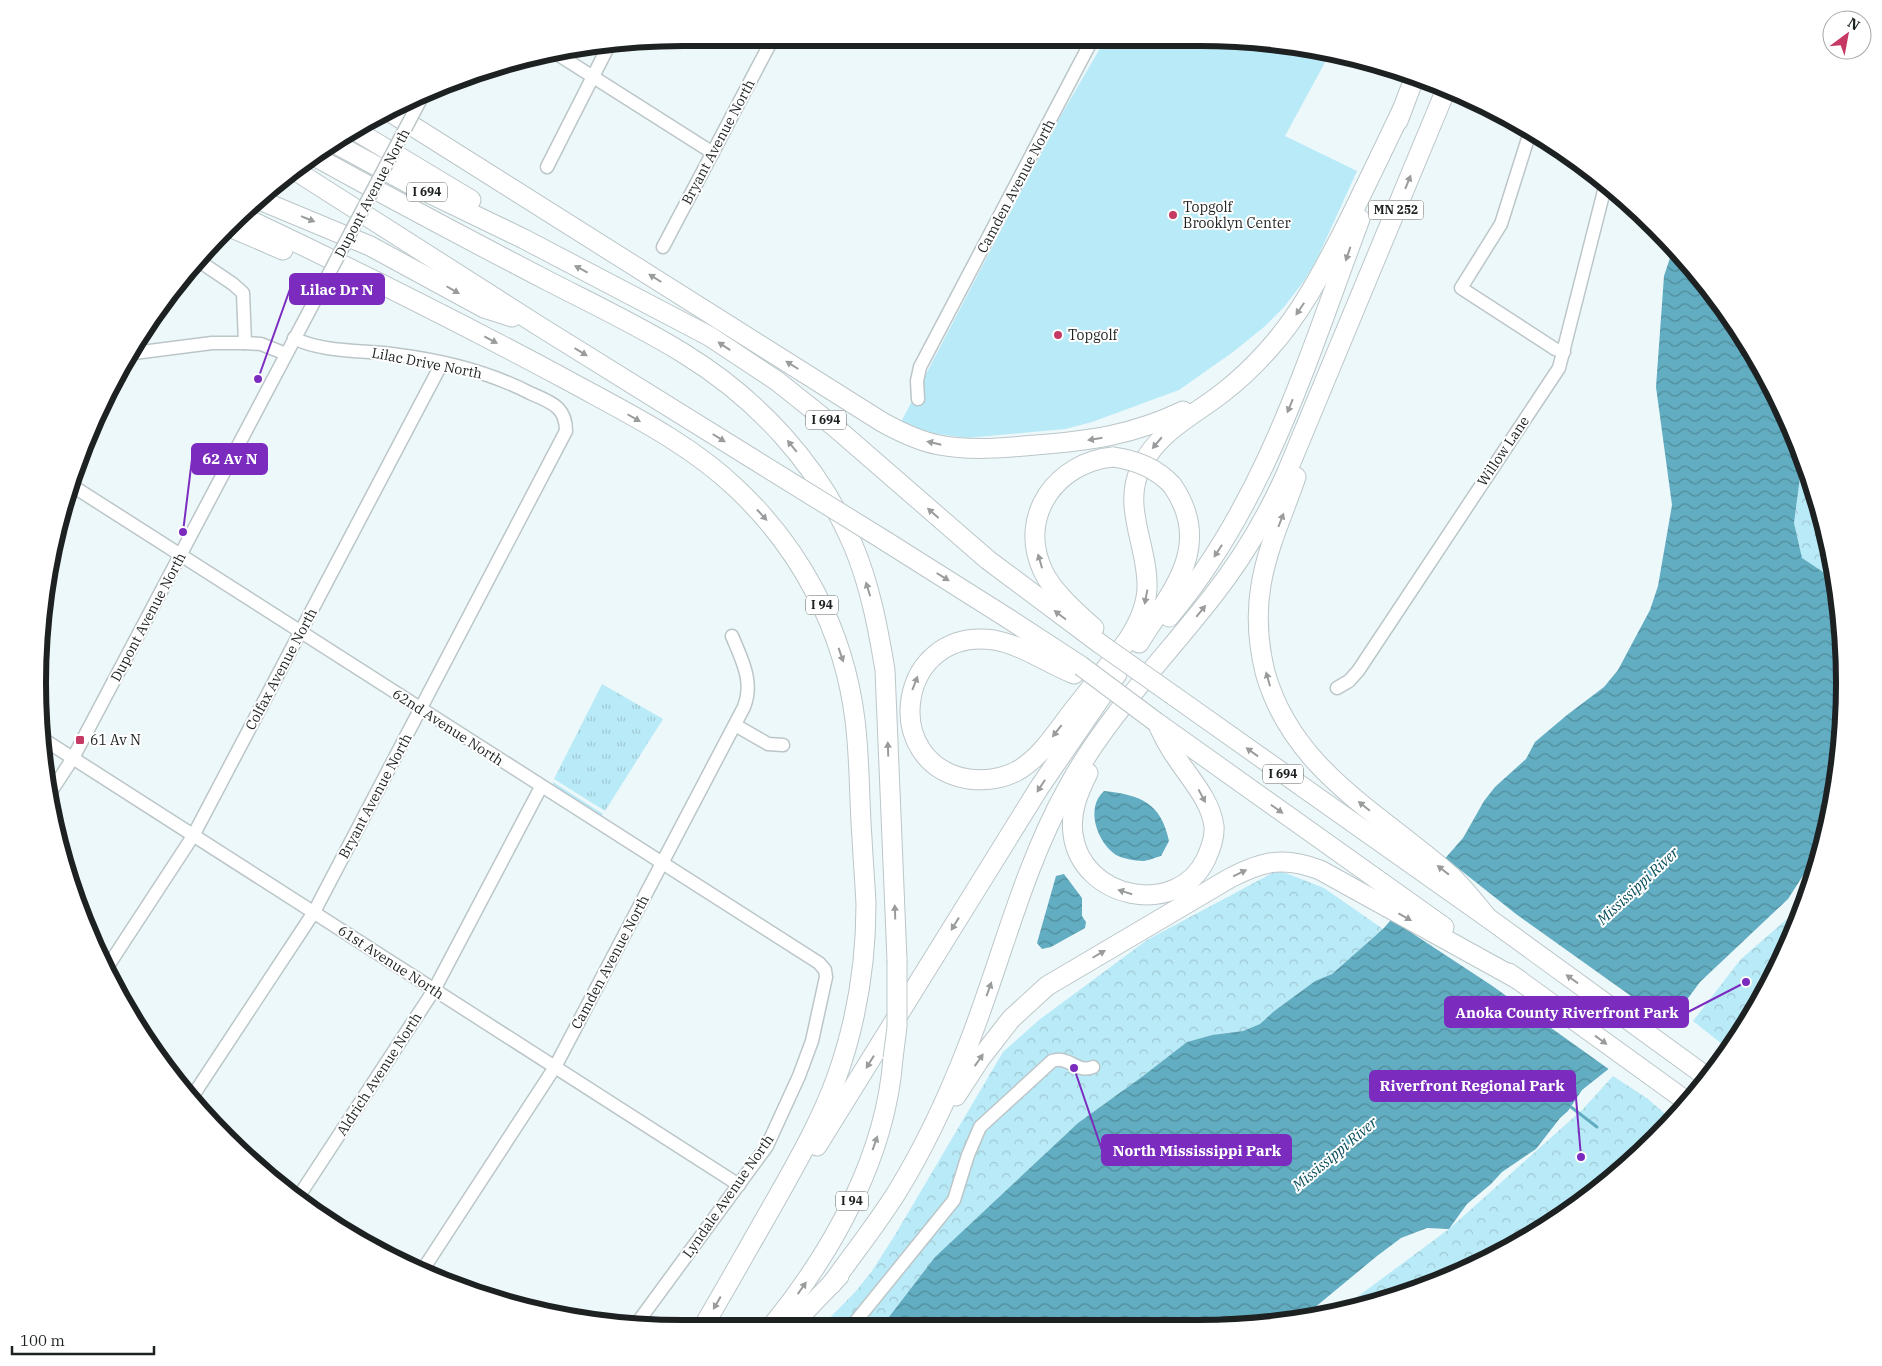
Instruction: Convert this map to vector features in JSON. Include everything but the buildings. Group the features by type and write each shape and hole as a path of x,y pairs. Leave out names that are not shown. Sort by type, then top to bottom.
{"highway":[{"path":"1138,644 1163,624 1207,567 1257,483 1297,388 1412,83"},
{"name":"MN 252","path":"1362,292 1444,95"},
{"path":"1077,670 1008,644 985,640 971,640 954,644 932,656 915,680 909,705 912,728 921,747 930,759 942,768 964,778 988,780 1007,776 1037,756 1127,641 1140,617 1146,596 1147,582 1133,501 1136,480 1142,465 1152,448 1166,433 1222,393 1249,369 1283,333 1309,295 1346,226 1402,110"},
{"path":"395,115 882,422 915,438 940,445 993,449 1070,442 1116,435 1151,425 1188,409 1249,369"},
{"path":"387,120 543,209"},
{"path":"361,134 480,206 524,239"},
{"name":"I 694","path":"341,147 408,183 524,239 708,336 777,381 836,428 988,560 1102,640 1174,696 1397,844 1488,918 1703,1073"},
{"name":"I 94","path":"321,160 447,229 685,354 718,376 779,431 809,467 827,494 854,546 870,598 885,670 897,960 897,1027 890,1086 882,1121 857,1192 819,1262 794,1299 777,1320"},
{"name":"I 694","path":"301,174 434,260 1009,619 1077,670 1104,683 1682,1098"},
{"path":"290,182 434,260"},
{"path":"265,202 370,246 484,308 540,326"},
{"name":"I 94","path":"247,220 357,271 458,322 588,391 660,432 706,463 736,488 774,529 802,567 821,604 844,663 853,704 857,738 866,900 865,936 856,1005 841,1064 818,1122 707,1320"},
{"path":"236,230 431,318 458,322"},
{"path":"831,1284 882,1215 903,1182 921,1148 966,1051 1038,851 1066,789 1104,731 1231,572 1263,520 1287,472 1362,292"},
{"path":"1362,292 1270,550 1260,591 1258,627 1262,657 1269,684 1290,730 1307,753 1397,844"},
{"path":"730,1280 846,1101 1039,788 1175,588 1186,565 1190,536 1181,499 1172,485 1157,472 1145,465 1113,457 1080,465 1058,480 1042,504 1036,530 1037,552 1044,574 1102,640"},
{"path":"1156,722 1175,756 1205,801 1213,821 1213,837 1210,851 1203,865 1187,883 1168,892 1142,895 1116,889 1093,872 1077,848 1073,834 1073,818 1079,793 1096,755 1124,712 1170,649"},
{"path":"797,1320 857,1258 911,1177 960,1089 980,1059 1011,1019 1047,986 1224,881 1262,864 1279,861 1303,864 1332,876 1519,980"},
{"path":"1672,1091 1680,1101"}],"street":[{"name":"Bryant Avenue North","path":"663,248 769,46"},
{"name":"Camden Avenue North","path":"918,399 917,381 920,367 1089,46"},
{"path":"547,167 606,51"},
{"path":"562,58 713,153"},
{"name":"Dupont Avenue North","path":"55,786 73,758 419,104"},
{"path":"1528,139 1501,224 1461,288 1555,349 1564,352"},
{"name":"Willow Lane","path":"1337,688 1349,681 1358,671 1559,368 1604,192"},
{"path":"203,264 233,284 243,294 245,343"},
{"name":"Lilac Drive North","path":"294,338 316,347 400,355 476,370 508,382 557,407 564,414 566,431"},
{"path":"140,352 212,343 245,343 261,344 286,354"},
{"name":"Colfax Avenue North","path":"111,962 194,836 442,363"},
{"name":"Bryant Avenue North","path":"196,1093 314,912 566,431"},
{"name":"62nd Avenue North","path":"77,489 819,963 825,970"},
{"name":"Camden Avenue North","path":"426,1265 555,1067 744,708 749,690 748,674 732,636"},
{"path":"735,725 768,744 783,745"},
{"name":"61st Avenue North","path":"50,743 739,1185"},
{"name":"Aldrich Avenue North","path":"301,1192 434,990 541,787"},
{"name":"Lyndale Avenue North","path":"640,1318 766,1146 799,1076 812,1041 826,977 825,970"},
{"path":"857,1320 954,1200 968,1155 980,1127 1052,1061 1062,1059 1080,1069 1093,1068"}],"green space":[{"name":"Topgolf Brooklyn Center","path":"1101,46 1241,48 1323,58 1327,59 1285,136 1357,171 1317,259 1304,281 1284,307 1264,327 1233,352 1179,390 1092,422 1065,429 967,438 938,434 901,422 1060,117"},
{"path":"1800,474 1814,518 1826,574 1802,559 1794,523"},
{"path":"602,684 663,719 605,811 554,779"},
{"path":"553,782 603,814 601,817 553,786"},
{"path":"1278,870 1324,888 1383,929 1332,974 1315,981 1260,1024 1243,1031 1212,1035 1187,1042 1078,1123 935,1257 887,1320 828,1320 856,1291 872,1271 1003,1052 1039,1020 1147,940"},
{"path":"1792,915 1770,965 1723,1045 1693,1021 1741,959"},
{"path":"1613,1076 1648,1099 1666,1115 1619,1162 1587,1188 1517,1234 1481,1254 1443,1271 1404,1286 1352,1301 1449,1229 1583,1109"}],"water":[{"name":"Mississippi River","path":"1671,256 1704,295 1728,329 1770,401 1800,474 1794,523 1802,558 1826,574 1834,641 1836,683 1830,766 1824,807 1808,868 1788,899 1700,982 1683,1005 1637,1037 1630,1052 1582,1090 1568,1111 1560,1118 1536,1149 1502,1172 1467,1204 1449,1229 1427,1228 1401,1238 1312,1310 1241,1318 1199,1320 887,1320 935,1257 1078,1123 1187,1042 1212,1035 1243,1031 1260,1024 1315,981 1332,974 1383,929 1463,838 1484,801 1495,787 1526,759 1535,742 1604,687 1618,670 1650,610 1658,586 1672,505 1656,387 1664,276"},
{"path":"1104,791 1129,795 1147,803 1155,810 1161,818 1169,841 1161,856 1145,861 1137,860 1118,856 1109,849 1099,834 1094,815 1098,798"},
{"path":"1064,874 1082,898 1082,916 1086,922 1085,928 1051,947 1042,949 1037,943 1056,876"}],"pier":[{"path":"1444,857 1516,914 1666,1021 1639,1038 1632,1054 1610,1070 1491,985 1389,918"}],"waterway":[{"path":"1571,1107 1597,1127"}],"place":[{"name":"Topgolf Brooklyn Center","path":"1173,215"},
{"name":"Topgolf","path":"1058,335"},
{"name":"Lilac Dr N","path":"258,379"},
{"name":"62 Av N","path":"183,532"},
{"name":"61 Av N","path":"80,740"},
{"name":"Anoka County Riverfront Park","path":"1746,982"},
{"name":"North Mississippi Park","path":"1074,1068"},
{"name":"Riverfront Regional Park","path":"1581,1157"}]}
